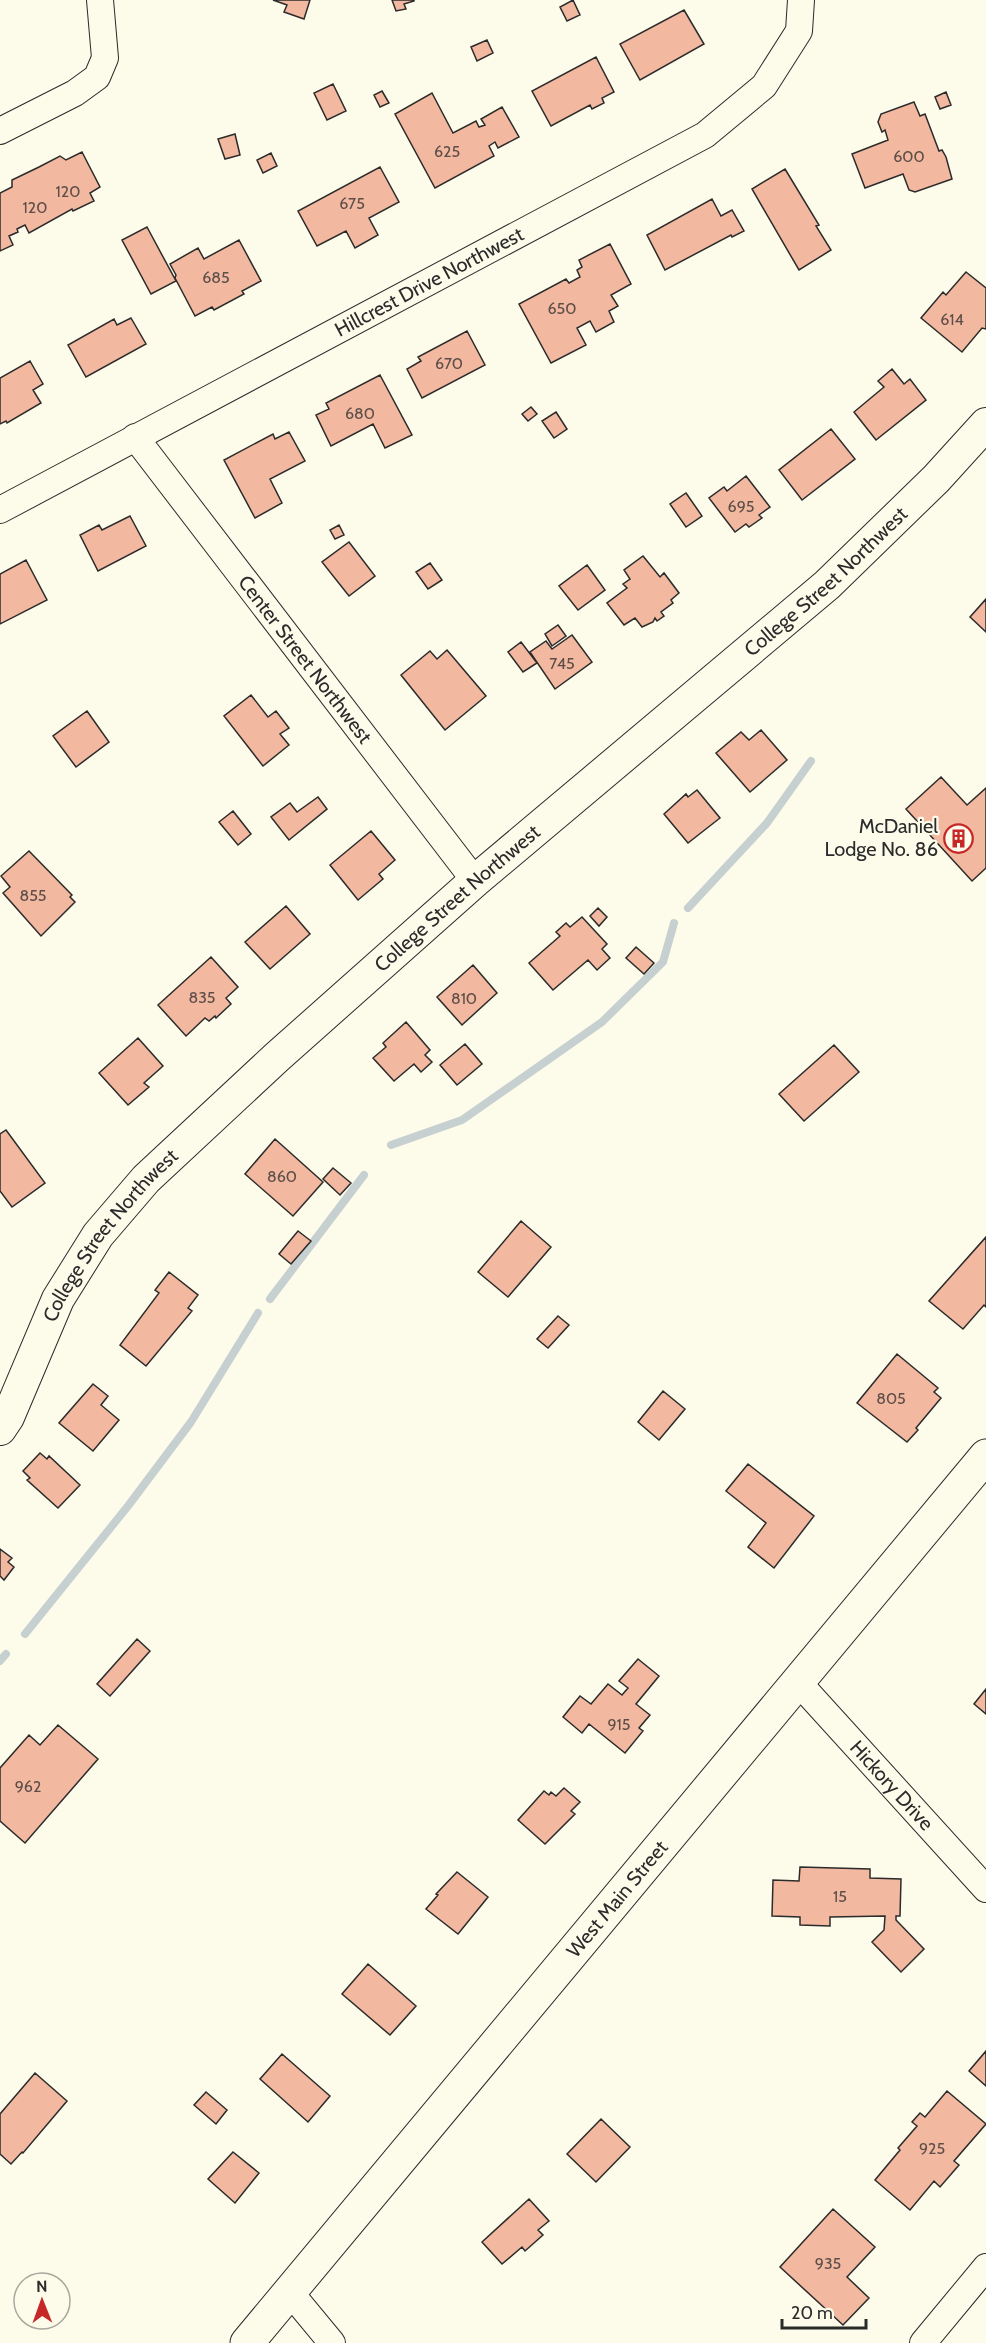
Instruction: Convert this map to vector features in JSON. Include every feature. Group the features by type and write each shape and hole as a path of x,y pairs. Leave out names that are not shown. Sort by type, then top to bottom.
{"main road":[{"name":"West Main Street","path":"247,2343 986,1456"}],"street":[{"path":"0,131 75,93 97,77 105,58 100,0"},
{"name":"Hillcrest Drive Northwest","path":"0,510 705,135 764,86 799,31 801,0"},
{"name":"College Street Northwest","path":"0,1429 8,1417 58,1299 98,1235 147,1179 277,1057 475,881 827,585 936,479 986,424"},
{"name":"Center Street Northwest","path":"135,437 475,881"},
{"name":"Hickory Drive","path":"797,1681 986,1889"},
{"path":"923,2343 986,2267"},
{"path":"289,2291 332,2343"}],"building":[{"path":"273,0 310,0 304,19 284,12 287,5"},
{"path":"392,0 414,1 404,4 406,9 396,11"},
{"path":"573,0 580,15 567,21 560,7"},
{"path":"684,10 704,44 640,80 620,44"},
{"path":"487,40 493,53 477,61 471,47"},
{"path":"596,57 614,92 602,98 604,103 592,109 590,105 551,126 532,91"},
{"path":"333,84 346,111 327,120 314,93"},
{"path":"382,91 389,103 380,107 374,95"},
{"path":"946,92 951,105 940,109 935,97"},
{"path":"432,93 453,133 476,121 479,127 485,125 481,119 502,107 519,137 498,148 495,142 489,146 494,156 435,188 395,114"},
{"path":"914,102 920,116 925,114 939,151 942,150 946,157 952,179 915,192 909,190 903,174 865,188 852,154 888,140 885,130 882,132 878,122 881,114"},
{"path":"235,134 240,155 225,159 218,139"},
{"path":"82,152 100,187 90,193 94,201 73,211 72,209 29,233 25,225 17,229 18,232 9,236 13,245 0,251 0,193 12,187 12,180 60,156 66,160"},
{"path":"271,153 277,166 263,173 257,160"},
{"path":"380,167 399,202 369,218 378,235 355,248 346,231 317,246 298,211"},
{"path":"785,169 819,225 816,226 831,250 799,270 752,189"},
{"path":"712,199 721,216 732,210 744,231 732,237 731,235 665,270 647,235"},
{"path":"147,227 176,281 151,294 122,240"},
{"path":"239,240 261,281 242,291 244,294 214,310 212,307 195,316 170,264 198,248 204,259"},
{"path":"610,244 631,284 611,295 618,306 609,311 614,322 596,332 590,321 577,328 586,345 551,363 519,304 566,279 569,283 580,277 577,270 582,267 579,260"},
{"path":"966,272 986,288 986,329 982,328 962,352 921,318 943,292 946,295"},
{"path":"131,318 146,344 86,377 68,345 114,319 117,325"},
{"path":"467,331 485,365 422,398 407,369 421,361 418,357"},
{"path":"30,361 43,384 33,390 41,403 7,423 6,421 0,424 0,378"},
{"path":"892,369 904,384 910,379 926,400 876,440 854,412 884,387 878,381"},
{"path":"380,375 412,435 385,448 373,424 331,446 316,415 329,409 326,403"},
{"path":"531,407 537,414 528,421 522,414"},
{"path":"556,412 567,429 554,438 542,421"},
{"path":"831,429 855,459 802,500 779,470"},
{"path":"289,432 305,461 270,479 282,503 255,518 224,460 273,434 275,439"},
{"path":"746,476 770,507 759,515 762,518 749,527 746,524 735,532 709,498 724,487 727,491"},
{"path":"686,493 702,516 686,527 670,504"},
{"path":"130,516 146,546 98,571 80,535 99,525 102,530"},
{"path":"339,525 344,535 335,539 330,530"},
{"path":"349,542 375,576 349,596 322,562"},
{"path":"643,556 660,577 664,573 679,593 671,600 673,603 661,612 664,616 657,621 655,618 653,622 642,627 635,618 624,625 607,603 627,588 623,584 630,579 624,570"},
{"path":"26,560 47,600 0,624 0,574"},
{"path":"430,563 442,580 428,589 416,572"},
{"path":"587,565 605,590 578,610 559,586"},
{"path":"986,599 986,632 970,617"},
{"path":"558,625 566,636 552,646 545,634"},
{"path":"572,635 592,662 555,689 530,652 546,641 552,649"},
{"path":"521,642 537,663 523,672 508,652"},
{"path":"447,650 486,696 445,730 401,675 430,651 437,659"},
{"path":"251,695 268,717 276,711 289,728 280,734 289,745 263,766 224,716"},
{"path":"87,711 109,742 76,767 53,736"},
{"path":"761,730 787,760 750,792 716,753 741,732 749,740"},
{"name":"McDaniel Lodge No. 86","path":"941,777 967,805 986,788 986,868 972,881 906,809"},
{"path":"697,790 720,818 688,843 664,814 686,794 688,797"},
{"path":"318,797 327,809 289,840 271,817 290,803 297,812"},
{"path":"233,811 251,834 238,845 219,822"},
{"path":"371,831 395,860 379,874 383,879 358,900 330,865"},
{"path":"29,851 72,895 70,897 75,902 41,936 3,893 10,887 1,876"},
{"path":"286,906 310,934 270,969 245,942"},
{"path":"598,908 607,917 599,926 590,916"},
{"path":"582,917 607,944 602,949 610,958 597,970 588,960 553,990 529,963 560,936 556,932 566,923 570,927"},
{"path":"636,947 654,963 644,974 626,958"},
{"path":"211,957 238,987 226,998 231,1004 216,1018 215,1016 209,1021 205,1018 186,1036 158,1005"},
{"path":"473,965 497,993 462,1025 437,997"},
{"path":"406,1022 430,1050 425,1055 432,1062 421,1072 414,1064 394,1081 373,1058 386,1047 383,1043"},
{"path":"138,1038 163,1066 144,1083 149,1087 128,1105 99,1073"},
{"path":"465,1044 482,1064 457,1085 440,1065"},
{"path":"834,1045 859,1072 804,1121 779,1094"},
{"path":"6,1130 45,1183 12,1207 0,1191 0,1134"},
{"path":"275,1139 323,1182 293,1216 245,1174"},
{"path":"333,1168 351,1183 340,1195 323,1179"},
{"path":"521,1221 551,1247 508,1297 478,1272"},
{"path":"298,1231 311,1241 291,1264 279,1254"},
{"path":"986,1237 986,1307 984,1305 963,1329 929,1301"},
{"path":"169,1272 198,1295 188,1308 192,1311 146,1366 120,1345 159,1293 155,1290"},
{"path":"558,1316 569,1325 548,1348 537,1339"},
{"path":"897,1354 938,1388 934,1392 941,1398 907,1442 857,1403"},
{"path":"93,1384 108,1396 101,1405 119,1420 93,1451 59,1423"},
{"path":"663,1391 685,1409 659,1440 638,1422"},
{"path":"40,1453 47,1459 49,1456 80,1485 58,1508 27,1480 30,1478 23,1471"},
{"path":"748,1464 814,1516 774,1568 748,1547 766,1523 726,1491"},
{"path":"0,1549 12,1558 8,1562 14,1567 4,1580 0,1576"},
{"path":"137,1639 150,1651 110,1696 97,1684"},
{"path":"638,1659 659,1676 636,1704 650,1715 639,1728 643,1731 625,1753 589,1724 582,1733 563,1717 580,1696 591,1704 608,1684 622,1695 628,1688 619,1681"},
{"path":"986,1689 986,1714 974,1704"},
{"path":"58,1725 98,1759 25,1843 0,1821 0,1768 29,1735 40,1745"},
{"path":"564,1788 580,1802 571,1811 575,1814 545,1844 518,1820 544,1791 556,1796"},
{"path":"800,1867 870,1869 870,1878 901,1879 900,1916 896,1916 896,1920 924,1949 901,1972 872,1942 884,1930 885,1916 830,1917 830,1926 800,1925 800,1917 772,1916 773,1880 799,1881"},
{"path":"457,1872 488,1897 458,1934 426,1909 438,1895 436,1894"},
{"path":"368,1964 416,2006 390,2035 342,1994"},
{"path":"986,2051 986,2086 969,2071"},
{"path":"282,2054 330,2096 308,2122 260,2079"},
{"path":"35,2073 67,2101 11,2164 0,2154 0,2114"},
{"path":"947,2091 986,2124 954,2161 959,2165 940,2187 934,2181 910,2210 875,2180 917,2126 912,2122 920,2113 925,2117"},
{"path":"206,2092 227,2110 216,2124 194,2105"},
{"path":"601,2119 630,2147 596,2182 567,2154"},
{"path":"233,2152 259,2173 235,2203 208,2179"},
{"path":"529,2199 549,2221 538,2230 543,2235 525,2251 522,2247 502,2264 482,2242"},
{"path":"833,2209 875,2247 847,2277 869,2298 843,2325 780,2267"}],"waterway":[{"path":"688,908 767,823 811,761"},
{"path":"391,1145 462,1120 602,1022 663,962 674,923"},
{"path":"270,1299 364,1175"},
{"path":"25,1634 128,1506 191,1422 258,1313"},
{"path":"0,1661 6,1654"}],"place":[{"name":"McDaniel Lodge No. 86","path":"959,838"}]}
